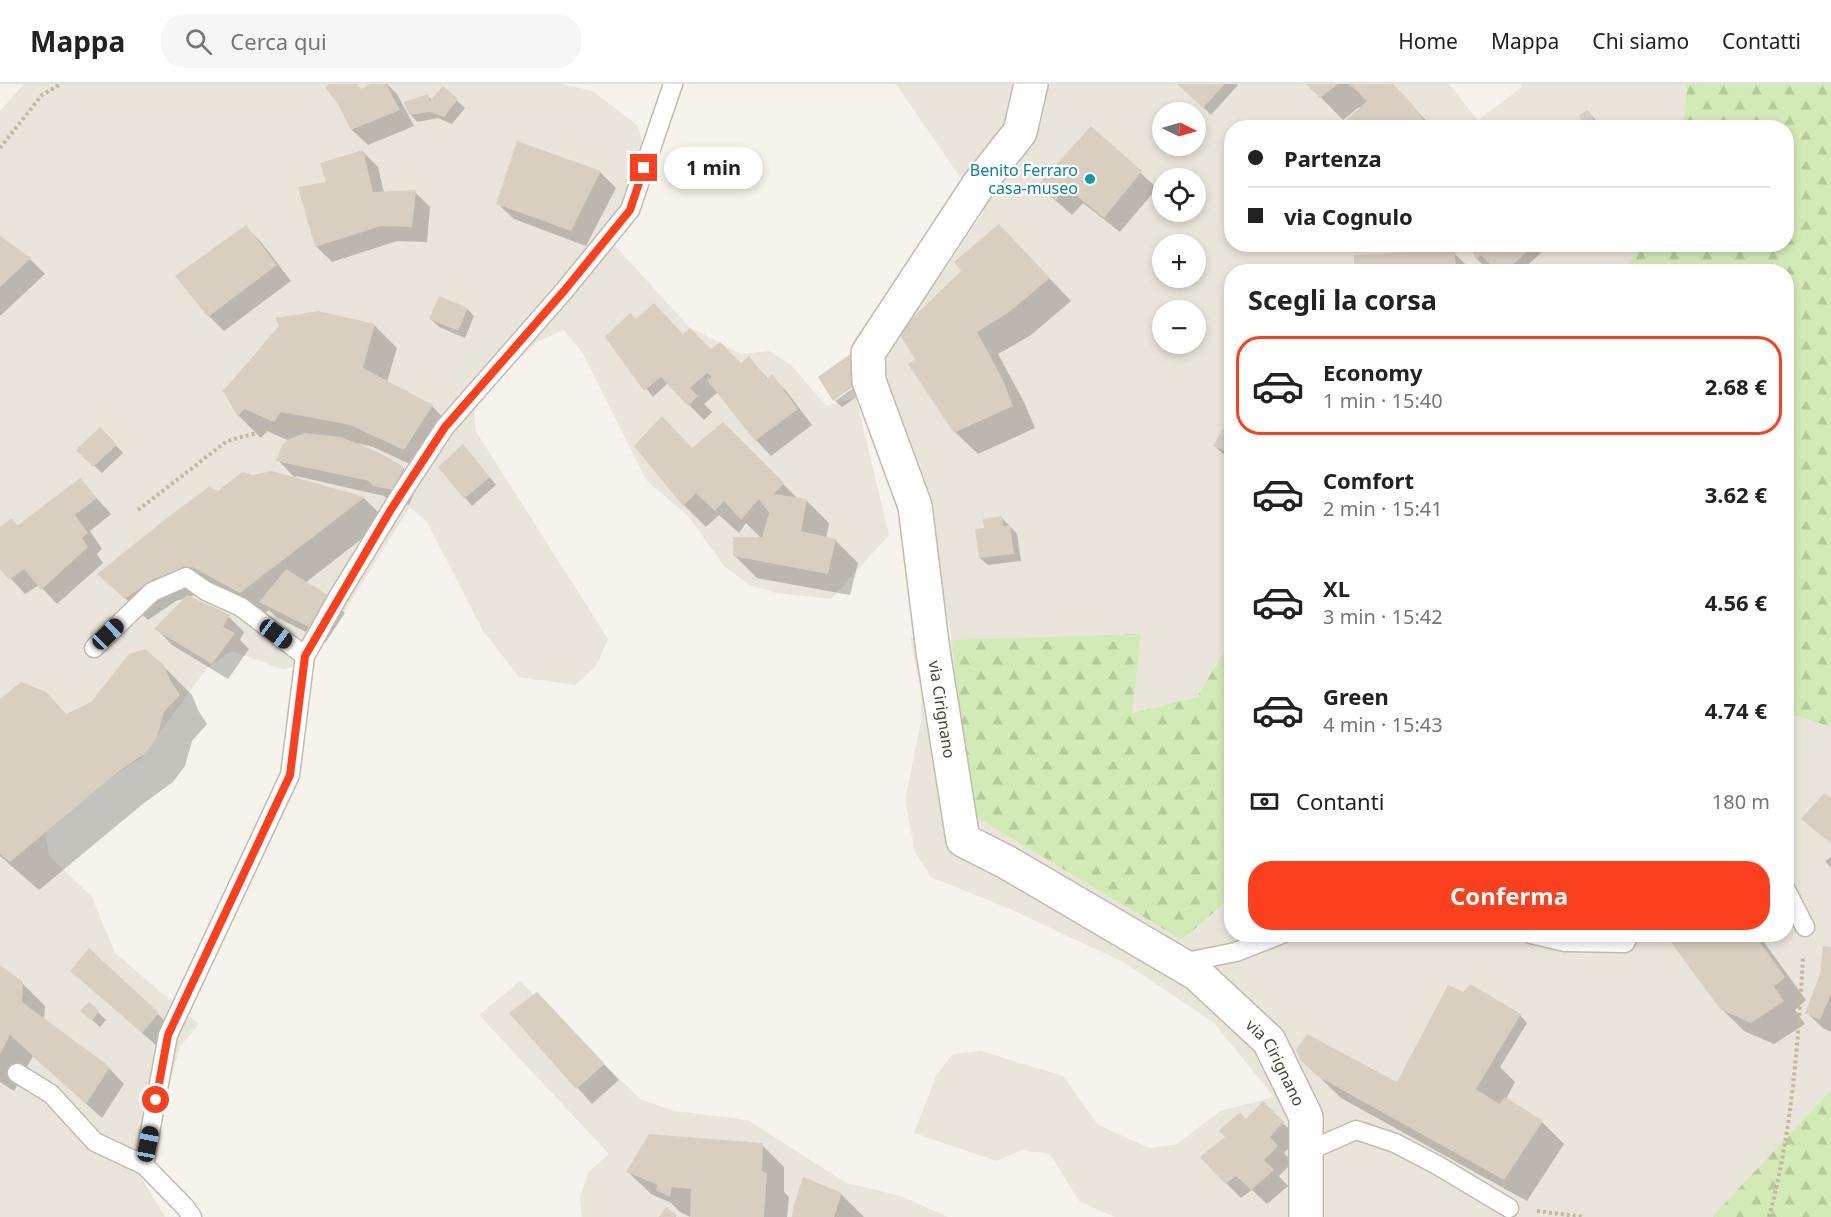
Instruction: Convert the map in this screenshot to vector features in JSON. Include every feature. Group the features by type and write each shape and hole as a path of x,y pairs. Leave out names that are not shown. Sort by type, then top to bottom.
{"street":[{"name":"via Cirignano","path":"1030,84 1020,132 979,184 868,353 869,381 915,506 933,651 963,840 1008,863 1197,974 1269,1041 1306,1117 1306,1217"}],"lane":[{"path":"144,1165 168,1035 290,775 305,656 338,597 445,427 564,291 630,210 673,84"},
{"path":"94,648 152,592 186,577 206,591 241,608 305,656"},
{"path":"1794,906 1805,927"},
{"path":"1180,964 1236,952 1262,942"},
{"path":"1565,942 1626,942"},
{"path":"17,1073 51,1094 95,1142 144,1165 192,1217"},
{"path":"1306,1152 1356,1130 1395,1143 1509,1208"}],"path":[{"path":"0,148 42,95 60,84"},
{"path":"138,510 227,441 306,423 342,431 420,465"},
{"path":"1769,1217 1780,1177 1797,1055 1805,927"},
{"path":"1509,1208 1584,1217"}],"shaded area":[{"path":"24,84 562,84 593,91 638,126 645,153 611,241 689,327 741,354 769,351 792,366 826,406 856,398 889,535 831,599 776,593 748,584 724,566 689,517 646,480 582,352 563,330 537,342 474,403 475,430 608,639 596,666 575,685 519,677 483,631 427,522 410,507 312,663 283,669 231,651 207,668 140,759 66,805 45,827 49,856 92,897 115,953 199,1024 180,1047 141,1177 165,1217 0,1217 0,111"},
{"path":"896,84 1449,84 1478,120 1224,120 1224,252 1638,252 1627,264 1224,264 1224,652 1197,697 1131,713 1141,634 1101,891 1182,940 1224,903 1224,942 1794,942 1794,715 1831,727 1831,1090 1712,1217 1114,1217 1079,1201 1050,1154 1022,1150 996,1161 914,1133 936,1076 953,1054 981,1051 1063,1076 1098,1125 1149,1148 1177,1144 1220,1111 1274,1097 1214,1023 1125,963 1010,909 931,877 915,852 905,800 921,721 921,693 910,637 952,640 925,501 878,357 943,272 984,212"},
{"path":"1521,84 1685,84 1687,90 1684,120 1478,120 1522,87"},
{"path":"520,981 640,1099 675,1111 748,1120 846,1183 901,1196 948,1217 582,1217 580,1199 588,1172 609,1154 479,1015"}],"green space":[{"path":"1685,84 1831,84 1831,727 1794,715 1794,264 1627,264 1638,252 1794,252 1794,120 1684,120 1687,90"},
{"path":"1141,634 1132,713 1197,697 1224,652 1224,903 1182,940 971,814 952,640"},
{"path":"1831,1090 1831,1217 1712,1217"}],"building":[{"path":"329,84 356,84 361,89 370,84 386,84 400,110 351,130 339,106 325,87"},
{"path":"1177,84 1225,84 1206,105 1206,102 1196,102"},
{"path":"1306,84 1338,84 1320,98"},
{"path":"1349,84 1393,84 1423,120 1346,120 1367,101"},
{"path":"443,86 458,99 444,117 430,112 409,115 404,102 428,94 430,101"},
{"path":"1588,110 1594,120 1582,120 1579,115"},
{"name":"Benito Ferraro casa-museo","path":"1091,126 1142,171 1104,218 1067,188 1056,200 1037,186"},
{"path":"517,141 601,171 571,231 496,204"},
{"path":"363,150 373,192 416,190 412,227 381,226 315,247 298,187 326,182 320,163"},
{"path":"999,224 1050,278 1008,313 977,332 1002,378 1013,406 954,433 908,364 915,359 898,332 961,271 954,262"},
{"path":"246,225 277,265 208,317 175,276"},
{"path":"0,236 31,258 0,287"},
{"path":"1454,252 1456,264 1354,264 1354,255"},
{"path":"1472,252 1526,252 1514,264 1490,264 1481,255 1476,260"},
{"path":"439,296 468,308 458,331 429,319"},
{"path":"654,303 683,334 690,328 711,349 720,342 741,363 749,356 767,379 772,374 798,409 755,441 707,380 712,377 707,373 690,388 698,396 688,406 661,377 644,391 605,337 630,313 636,319"},
{"path":"318,311 375,324 363,368 433,405 404,450 350,425 281,412 274,422 244,409 238,417 223,391 279,326 275,318"},
{"path":"853,352 864,379 833,401 818,377"},
{"path":"662,416 692,448 723,422 784,483 774,494 807,499 801,531 836,539 828,574 733,556 733,537 762,537 769,513 759,499 741,520 724,501 715,511 696,493 683,506 634,446"},
{"path":"100,427 117,445 93,467 76,450"},
{"path":"1224,427 1224,451 1213,446"},
{"path":"305,433 341,437 378,452 404,467 393,490 373,486 369,481 276,461 282,445 289,439"},
{"path":"463,444 490,477 464,499 438,467"},
{"path":"272,471 365,497 240,593 192,567 153,579 125,599 97,574 209,487 218,491 242,472 253,475"},
{"path":"80,478 97,498 75,515 88,533 82,538 88,547 41,590 24,569 9,580 0,569 0,527 12,518 17,526"},
{"path":"1002,516 1003,526 1010,525 1014,554 979,558 975,529 984,528 983,519"},
{"path":"286,569 331,597 311,628 259,602"},
{"path":"187,595 230,615 223,627 235,633 212,664 154,629"},
{"path":"145,649 164,665 180,695 164,712 157,737 144,754 115,774 10,862 0,854 0,699 21,682 46,692 66,714 91,702 129,654"},
{"path":"1824,793 1831,798 1831,844 1801,819"},
{"path":"1671,942 1760,942 1785,977 1774,987 1784,1001 1751,1023 1720,1009"},
{"path":"1823,946 1831,947 1831,994 1820,1020 1805,1013 1820,974"},
{"path":"89,948 159,1013 142,1033 70,971"},
{"path":"0,965 23,982 22,1002 110,1067 86,1104 10,1035 0,1054"},
{"path":"1470,984 1521,1014 1476,1089 1499,1104 1505,1097 1543,1121 1504,1180 1317,1076 1301,1061 1296,1050 1307,1034 1397,1082 1448,985 1464,992"},
{"path":"537,992 605,1064 576,1089 509,1013"},
{"path":"89,1002 99,1011 92,1021 80,1011"},
{"path":"1263,1101 1284,1122 1270,1137 1278,1146 1264,1160 1274,1170 1251,1190 1236,1176 1225,1184 1200,1157 1225,1137 1219,1131 1240,1112 1246,1119"},
{"path":"649,1134 763,1143 762,1171 767,1173 764,1217 690,1217 691,1189 672,1187 670,1197 656,1190 658,1185 626,1172"},
{"path":"803,1177 842,1193 834,1217 792,1217"},
{"path":"666,1207 677,1215 676,1217 659,1217"}],"place":[{"name":"Benito Ferraro casa-museo","path":"1090,179"}],"route":[{"path":"156,1100 168,1035 290,775 305,656 400,494 445,427 564,291 630,210 644,168"}]}
